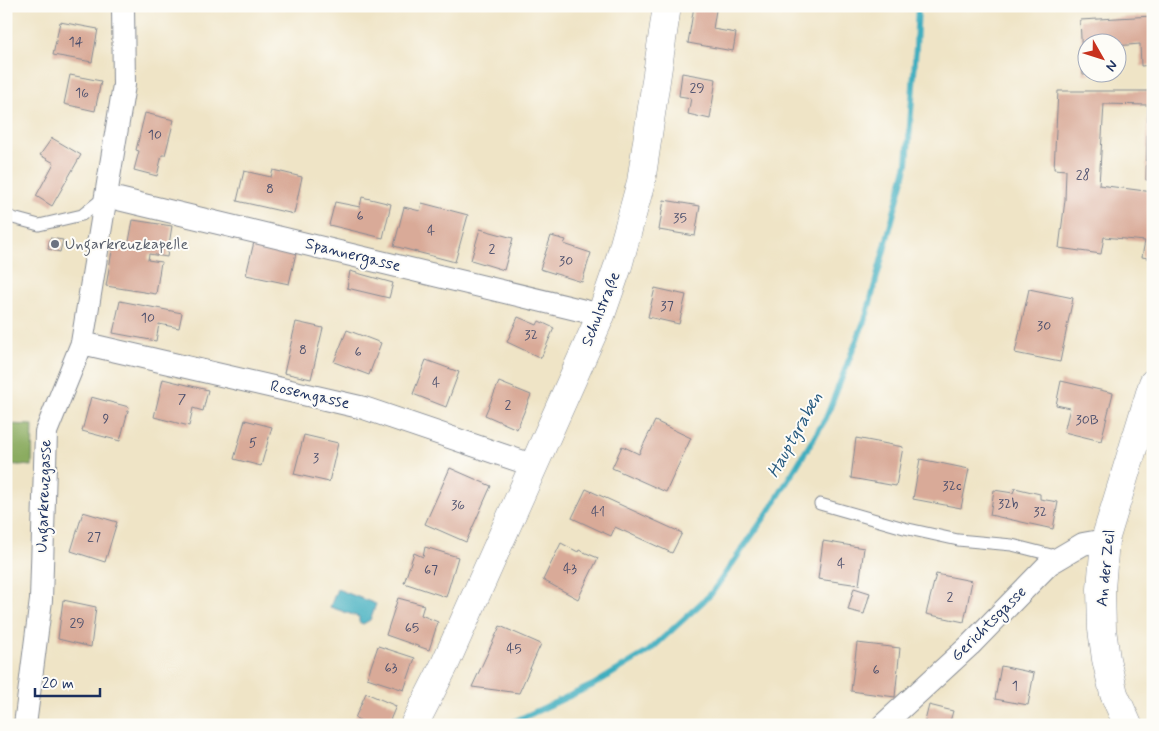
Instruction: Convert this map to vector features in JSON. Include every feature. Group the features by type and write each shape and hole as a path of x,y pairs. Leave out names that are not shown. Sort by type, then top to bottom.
{"street":[{"name":"Ungarkreuzgasse","path":"25,725 40,600 46,432 82,343 124,85 123,6"},
{"name":"Schulstraße","path":"414,725 445,664 532,465 601,315 618,266 641,182 667,6"},
{"name":"Spannergasse","path":"106,196 601,315"},
{"name":"Rosengasse","path":"82,343 364,408 532,465"},
{"name":"An der Zeil","path":"1128,725 1114,694 1106,659 1101,589 1106,540 1153,383"},
{"name":"Gerichtsgasse","path":"883,725 970,645 1038,575 1059,557 1083,544 1106,540"}],"lane":[{"path":"6,215 39,225 82,215 106,196"},
{"path":"820,504 904,528 958,540 1012,545 1059,557"}],"green space":[{"path":"6,424 33,425 32,466 6,464"}],"water":[{"path":"337,589 376,604 370,620 363,624 359,622 359,617 330,607"}],"building":[{"path":"694,6 716,10 713,29 736,33 733,51 688,43"},
{"path":"1153,16 1153,65 1141,66 1140,44 1126,45 1126,32 1081,32 1080,20"},
{"path":"60,22 98,29 92,62 53,55"},
{"path":"682,73 716,79 710,119 688,114 691,98 679,96"},
{"path":"70,75 101,81 95,111 64,104"},
{"path":"1058,91 1153,91 1153,180 1146,180 1148,105 1104,104 1099,185 1153,192 1153,259 1142,257 1145,241 1104,237 1101,254 1059,248 1065,200 1066,170 1054,169"},
{"path":"145,113 174,120 165,155 162,155 157,176 134,170 139,151 136,150"},
{"path":"52,138 81,155 52,206 36,196 54,163 40,155"},
{"path":"273,170 302,177 294,214 237,201 244,171 271,177"},
{"path":"362,197 391,204 383,238 329,225 335,202 360,207"},
{"path":"664,200 700,206 695,236 659,230"},
{"path":"422,203 468,215 455,262 394,246 404,207 420,211"},
{"path":"133,220 172,226 167,257 149,254 148,260 161,262 156,294 106,286 113,245 128,247"},
{"path":"480,229 513,238 504,270 471,260"},
{"path":"551,236 566,240 564,244 591,253 582,282 540,269"},
{"name":"Ungarkreuzkapelle","path":"50,238 63,240 60,252 48,249"},
{"path":"254,242 296,253 289,284 246,275"},
{"path":"350,271 393,283 389,298 347,288"},
{"path":"655,288 686,295 679,324 648,317"},
{"path":"1029,289 1073,298 1060,362 1015,353"},
{"path":"120,301 182,313 179,328 159,324 156,341 113,333"},
{"path":"518,317 537,325 539,321 554,328 541,358 507,342"},
{"path":"296,322 323,328 311,379 284,373"},
{"path":"347,330 381,343 369,375 334,362"},
{"path":"426,360 459,372 446,407 413,394"},
{"path":"163,379 208,390 203,411 193,408 189,426 154,417"},
{"path":"1061,381 1113,393 1101,441 1064,432 1070,408 1056,405"},
{"path":"499,382 531,395 517,429 485,415"},
{"path":"91,397 129,407 120,441 82,431"},
{"path":"245,420 272,427 261,466 234,459"},
{"path":"655,421 691,438 666,492 612,468 622,446 639,454"},
{"path":"304,435 338,443 329,482 294,474"},
{"path":"856,438 903,447 896,486 851,478"},
{"path":"920,459 969,469 961,508 913,499"},
{"path":"450,468 491,486 466,542 425,524"},
{"path":"1015,488 1040,494 1040,499 1058,502 1053,529 990,515 994,490 1013,493"},
{"path":"586,489 682,533 672,553 615,527 611,536 572,518"},
{"path":"83,512 117,522 105,562 71,551"},
{"path":"823,541 864,548 859,585 818,579"},
{"path":"561,543 578,552 579,550 598,558 578,599 543,580"},
{"path":"425,547 458,557 446,597 404,583 414,553 423,557"},
{"path":"936,574 972,581 964,622 926,614"},
{"path":"854,588 870,593 864,614 848,610"},
{"path":"398,598 424,605 421,615 438,622 429,650 386,635"},
{"path":"63,600 96,607 91,647 58,639"},
{"path":"500,626 541,644 519,693 472,687"},
{"path":"857,643 900,648 895,697 851,691"},
{"path":"378,646 415,658 404,690 367,678"},
{"path":"1001,666 1034,673 1028,705 995,699"},
{"path":"366,693 396,706 388,725 370,725 355,718"},
{"path":"929,705 953,711 949,725 924,725"}],"waterway":[{"name":"Hauptgraben","path":"507,725 593,685 649,651 711,594 771,508 826,418 867,314 907,164 918,6"}],"place":[{"name":"Ungarkreuzkapelle","path":"55,244"}]}
